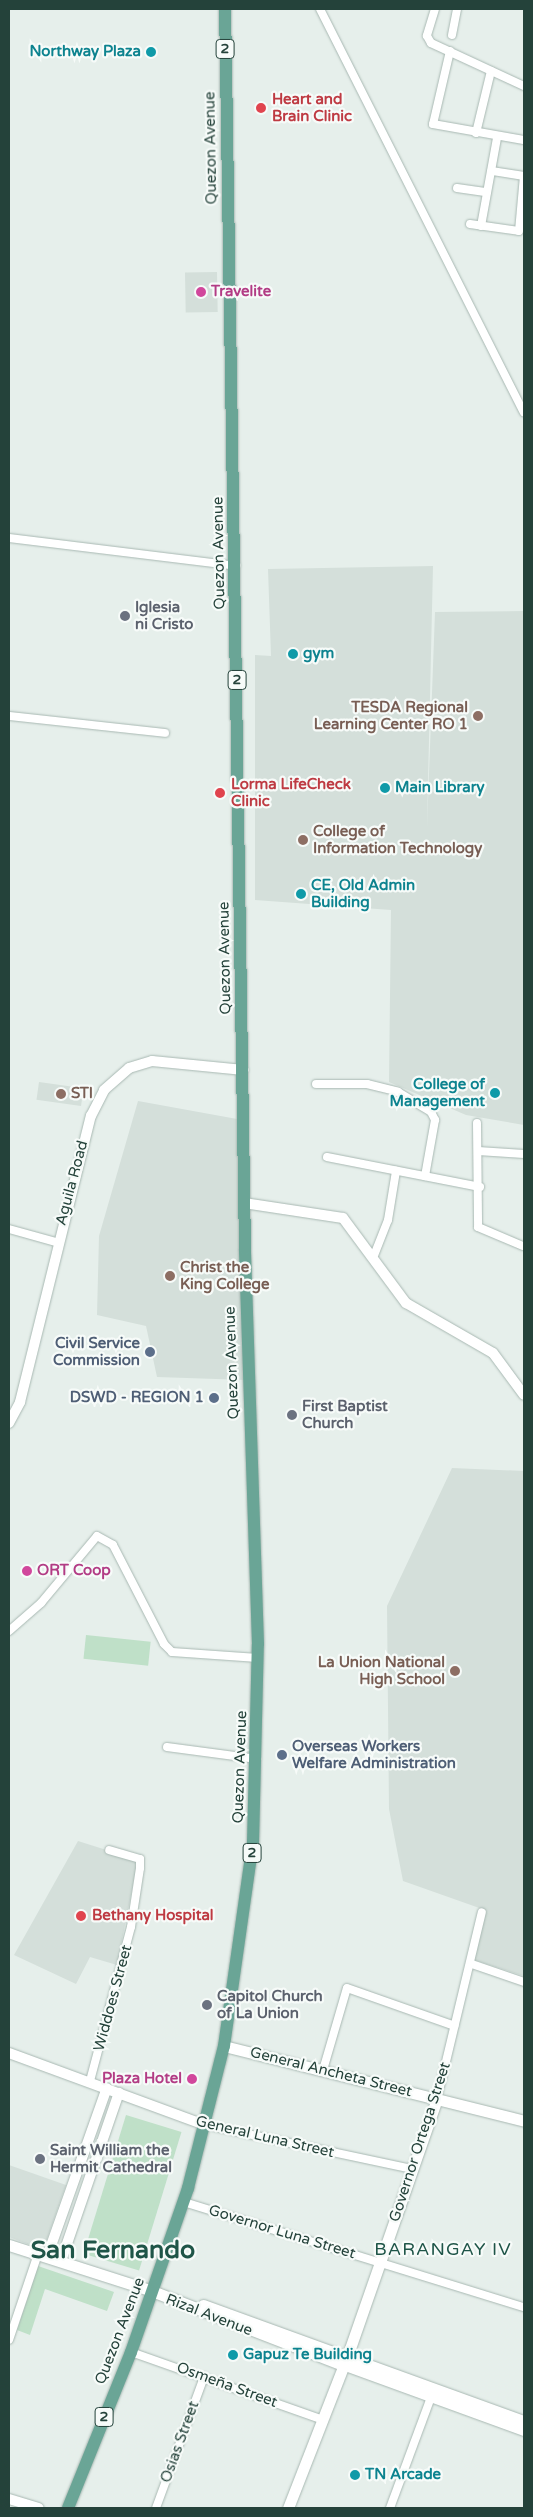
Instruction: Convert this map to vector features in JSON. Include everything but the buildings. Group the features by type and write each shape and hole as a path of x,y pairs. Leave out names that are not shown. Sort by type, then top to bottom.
{"main road":[{"name":"Quezon Avenue","path":"68,2508 131,2352 184,2202 224,2046 252,1852 257,1759 258,1658 244,1202 244,1070 236,566 225,9"},
{"name":"General Ancheta Street","path":"224,2046 524,2121"},
{"name":"Governor Ortega Street","path":"288,2508 345,2361 437,2099"},
{"name":"Rizal Avenue","path":"9,2245 152,2292 170,2293 345,2361"}],"street":[{"path":"320,9 524,412"},
{"path":"435,9 428,40 524,86"},
{"path":"452,36 457,9"},
{"path":"450,51 433,124 497,138 524,140"},
{"path":"476,133 491,71"},
{"path":"482,226 497,138"},
{"path":"470,224 510,234 519,231 524,176 490,171"},
{"path":"457,188 487,192"},
{"path":"9,538 236,566"},
{"path":"9,716 165,734"},
{"name":"Aguila Road","path":"9,1423 20,1402 56,1242 91,1116 119,1074 162,1060 244,1070"},
{"path":"316,1084 382,1087 431,1112 435,1120 425,1176"},
{"path":"477,1123 480,1187 479,1229 523,1246"},
{"path":"478,1151 524,1154"},
{"path":"328,1157 480,1187"},
{"path":"373,1258 388,1220 396,1171"},
{"path":"244,1202 343,1218 406,1303 493,1353 524,1395"},
{"path":"9,1229 56,1242"},
{"path":"9,1631 41,1603 97,1536 113,1545 172,1652 258,1658"},
{"path":"168,1747 257,1759"},
{"name":"Widdoes Street","path":"90,2081 124,1958 140,1868 140,1859 109,1850"},
{"name":"Governor Ortega Street","path":"437,2099 472,1964 482,1912"},
{"path":"472,1964 524,1982"},
{"path":"323,2070 347,1988 456,2026"},
{"name":"General Luna Street","path":"9,2053 90,2081 205,2125 412,2169"},
{"path":"9,2340 107,2088"},
{"path":"60,2261 118,2093"},
{"name":"Governor Luna Street","path":"184,2202 524,2307"},
{"name":"Osmeña Street","path":"131,2352 323,2420"},
{"name":"Rizal Avenue","path":"345,2361 431,2397 524,2431"},
{"name":"Rizal Avenue","path":"345,2361 524,2420"},
{"name":"Osias Street","path":"156,2508 204,2377"},
{"path":"390,2508 431,2397"},
{"path":"9,2500 39,2508"}],"shaded area":[{"name":"Travelite","path":"217,272 218,312 186,313 185,273"},
{"path":"433,566 427,828 435,612 524,611 524,1125 466,1115 389,1082 391,910 255,900 255,655 271,656 268,569"},
{"name":"STI","path":"39,1082 84,1088 81,1106 36,1100"},
{"name":"Christ the King College","path":"138,1101 237,1119 246,1380 157,1377 146,1326 97,1315 99,1236"},
{"name":"La Union National High School","path":"452,1468 524,1471 524,1976 474,1960 485,1910 403,1881 389,1809 387,1606"},
{"name":"Bethany Hospital","path":"78,1841 138,1860 117,1965 90,1957 76,1984 14,1955"},
{"path":"9,2165 66,2185 43,2250 9,2237"}],"green space":[{"path":"86,1635 151,1642 148,1666 83,1659"},
{"path":"126,2115 181,2132 139,2271 84,2254"},
{"path":"38,2266 114,2292 107,2311 45,2289 30,2335 17,2330"}],"place":[{"name":"Northway Plaza","path":"151,52"},
{"name":"Heart and Brain Clinic","path":"261,108"},
{"name":"Travelite","path":"201,292"},
{"name":"Iglesia ni Cristo","path":"125,616"},
{"name":"gym","path":"293,654"},
{"name":"TESDA Regional Learning Center RO 1","path":"478,716"},
{"name":"Main Library","path":"385,788"},
{"name":"Lorma LifeCheck Clinic","path":"220,793"},
{"name":"College of Information Technology","path":"303,840"},
{"name":"CE, Old Admin Building","path":"301,894"},
{"name":"College of Management","path":"495,1093"},
{"name":"STI","path":"61,1094"},
{"name":"Christ the King College","path":"170,1276"},
{"name":"Civil Service Commission","path":"150,1352"},
{"name":"DSWD - REGION 1","path":"214,1398"},
{"name":"First Baptist Church","path":"292,1415"},
{"name":"ORT Coop","path":"27,1571"},
{"name":"La Union National High School","path":"455,1671"},
{"name":"Overseas Workers Welfare Administration","path":"282,1755"},
{"name":"Bethany Hospital","path":"81,1916"},
{"name":"Capitol Church of La Union","path":"207,2005"},
{"name":"Plaza Hotel","path":"192,2079"},
{"name":"Saint William the Hermit Cathedral","path":"40,2159"},
{"name":"Gapuz Te Building","path":"233,2355"},
{"name":"TN Arcade","path":"355,2475"}],"district":[{"name":"BARANGAY IV","path":"443,2249"},
{"name":"San Fernando","path":"113,2250"}]}
